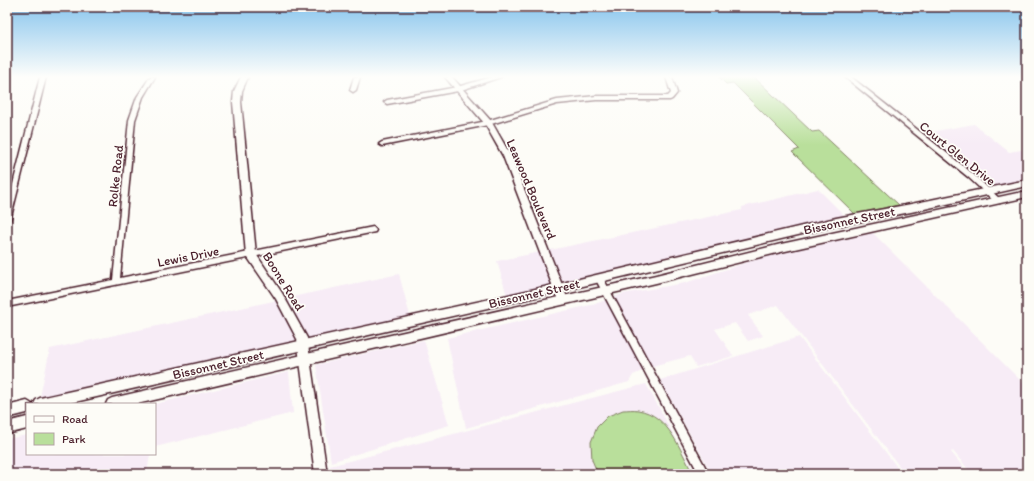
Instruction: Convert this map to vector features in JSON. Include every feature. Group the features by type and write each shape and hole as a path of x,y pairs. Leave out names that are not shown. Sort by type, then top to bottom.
{"main road":[{"name":"Bissonnet Street","path":"48,403 303,344 558,288 836,222 911,208 1027,183"},
{"name":"Bissonnet Street","path":"116,403 710,266 781,248 1027,194"},
{"path":"701,254 710,266"},
{"path":"7,412 26,407"},
{"path":"7,428 26,424"}],"street":[{"path":"7,221 37,99"},
{"name":"Rolke Road","path":"116,282 132,120 140,99"},
{"name":"Boone Road","path":"237,99 251,255 279,296 302,338 306,359 320,474"},
{"path":"387,102 401,99"},
{"name":"Leawood Boulevard","path":"467,99 488,123 510,163 563,300"},
{"path":"382,144 488,123 557,102 582,99"},
{"name":"Court Glen Drive","path":"875,99 988,191 998,201"},
{"path":"7,188 15,186"},
{"name":"Lewis Drive","path":"7,304 373,230"},
{"path":"599,278 704,474"}],"shaded area":[{"path":"974,124 1009,152 1027,149 1027,179 989,188 925,133"},
{"path":"818,189 846,217 507,296 497,261 742,210 742,207"},
{"path":"873,233 1027,387 1027,474 972,474 953,451 951,452 969,474 905,474 778,305 748,315 763,336 748,341 735,323 715,329 733,356 696,367 690,356 656,365 633,375 629,382 466,428 447,338 595,304 622,294 685,283 757,259"},
{"path":"399,274 410,316 39,402 50,349"},
{"path":"799,337 902,474 712,474 660,380"},
{"path":"424,340 449,425 331,462 316,365"},
{"path":"289,372 293,413 156,447 156,404"},
{"path":"646,384 695,474 331,474 330,466"},
{"path":"26,435 26,455 150,455 147,474 7,474 7,439"}],"green space":[{"path":"749,99 778,99 812,132 819,131 899,205 855,214 792,152 799,149"},
{"path":"623,410 638,410 649,413 666,426 693,474 598,474 592,460 591,442 597,427 608,416"}]}
